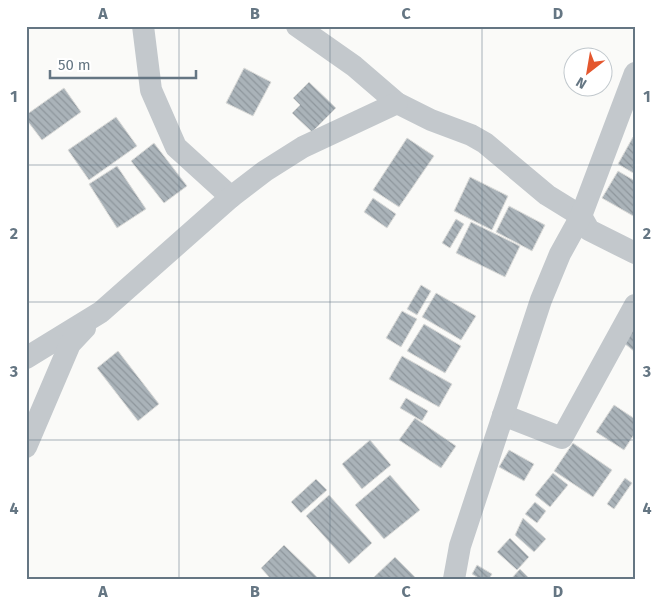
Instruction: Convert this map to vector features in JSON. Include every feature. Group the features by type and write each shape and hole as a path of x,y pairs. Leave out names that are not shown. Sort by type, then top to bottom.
{"street":[{"path":"143,26 150,90 176,147 231,197"},
{"path":"296,26 354,66 397,103 431,120 471,134 486,143 547,195 585,223 635,253"},
{"path":"454,579 460,546 542,300 560,254 585,223 635,73"},
{"path":"26,447 70,344 101,312 231,197 266,171 304,148 397,103"},
{"path":"503,415 562,438 635,305"},
{"path":"26,358 101,312"}],"building":[{"path":"244,68 271,82 253,116 226,103"},
{"path":"309,82 336,108 312,132 292,113 300,105 293,98"},
{"path":"64,88 81,112 42,140 26,119 26,115"},
{"path":"116,117 137,146 89,180 68,150"},
{"path":"633,137 635,138 635,174 618,164"},
{"path":"407,138 434,156 399,207 373,190"},
{"path":"154,143 187,186 164,203 131,161"},
{"path":"117,166 146,209 117,228 89,184"},
{"path":"618,171 635,181 635,217 602,198"},
{"path":"470,177 508,196 492,230 454,211"},
{"path":"373,198 396,214 387,228 364,212"},
{"path":"509,206 545,225 532,251 496,232"},
{"path":"456,219 464,224 450,248 442,243"},
{"path":"471,222 520,246 505,277 456,253"},
{"path":"421,285 431,291 417,315 407,309"},
{"path":"436,293 476,316 461,340 422,317"},
{"path":"402,311 417,319 401,347 386,338"},
{"path":"635,320 635,352 619,339"},
{"path":"424,324 461,346 445,373 407,351"},
{"path":"118,351 159,404 138,421 97,368"},
{"path":"402,356 452,384 439,407 389,379"},
{"path":"406,398 428,411 422,421 400,408"},
{"path":"614,405 635,419 635,433 624,450 596,432"},
{"path":"415,418 456,446 441,468 399,440"},
{"path":"370,440 391,465 362,489 342,464"},
{"path":"573,443 612,470 593,497 554,471"},
{"path":"509,450 534,464 524,481 499,467"},
{"path":"553,473 568,485 550,507 535,495"},
{"path":"390,475 420,510 384,539 355,505"},
{"path":"625,478 632,483 614,509 607,504"},
{"path":"316,479 327,490 301,513 291,502"},
{"path":"329,495 372,543 349,564 306,516"},
{"path":"535,502 546,511 537,523 525,514"},
{"path":"523,518 546,539 534,552 515,535"},
{"path":"510,538 529,557 517,570 497,552"},
{"path":"284,545 319,579 271,579 261,568"},
{"path":"395,557 417,579 372,579"},
{"path":"477,565 492,574 489,579 480,579 472,574"},
{"path":"520,569 530,579 511,579"}]}
